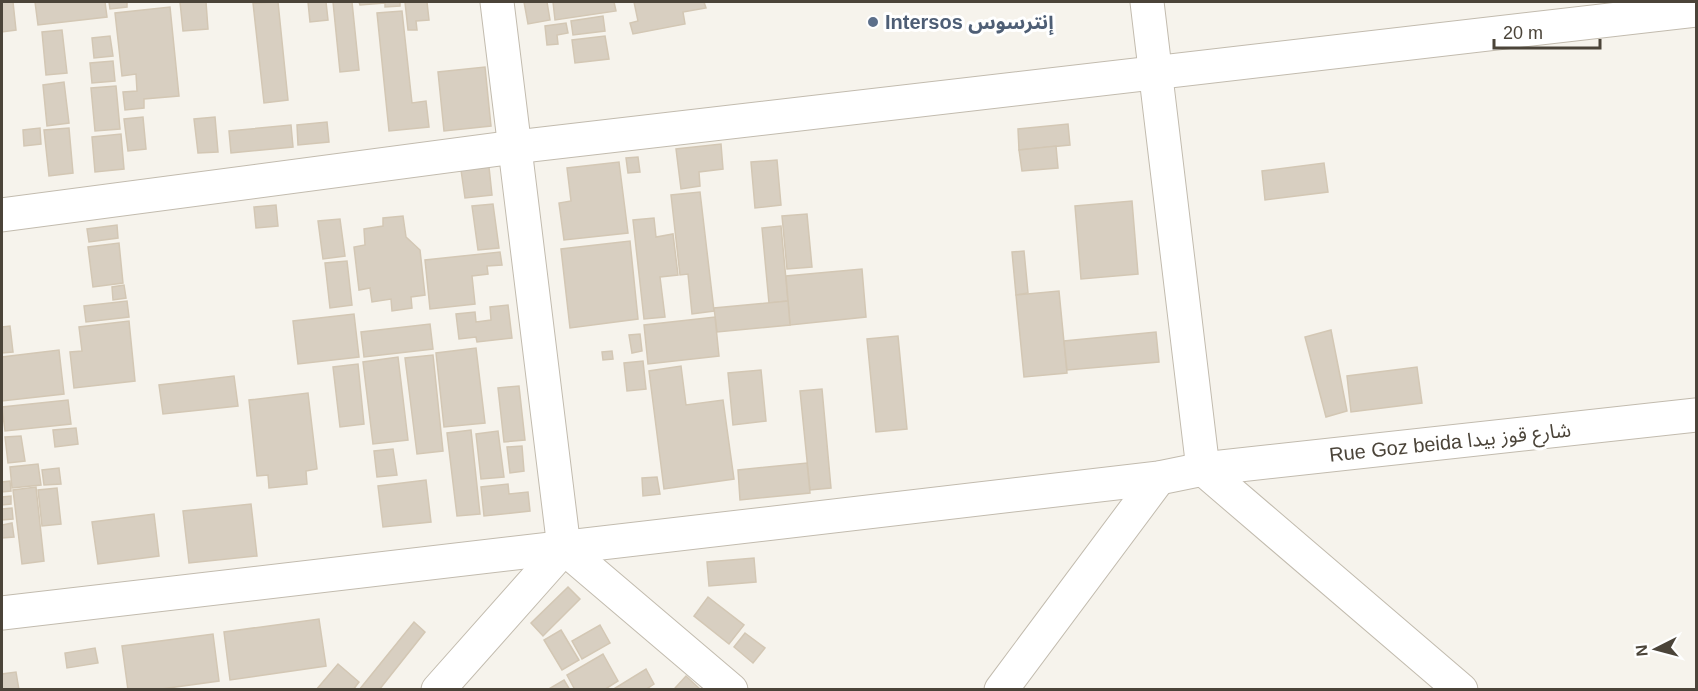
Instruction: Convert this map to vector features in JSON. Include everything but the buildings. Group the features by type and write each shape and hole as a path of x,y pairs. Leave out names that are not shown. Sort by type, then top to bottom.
{"street":[{"path":"497,2 564,548 731,690"},
{"path":"1147,2 1203,469 1461,690"},
{"path":"2,216 515,147 1696,10"},
{"name":"Rue Goz beida شارع قوز بيدا","path":"2,613 1159,478 1203,469 1696,415"},
{"path":"1001,690 1159,478"},
{"path":"438,690 564,548"}],"place":[{"name":"Intersos إنترسوس","path":"873,22"}]}
